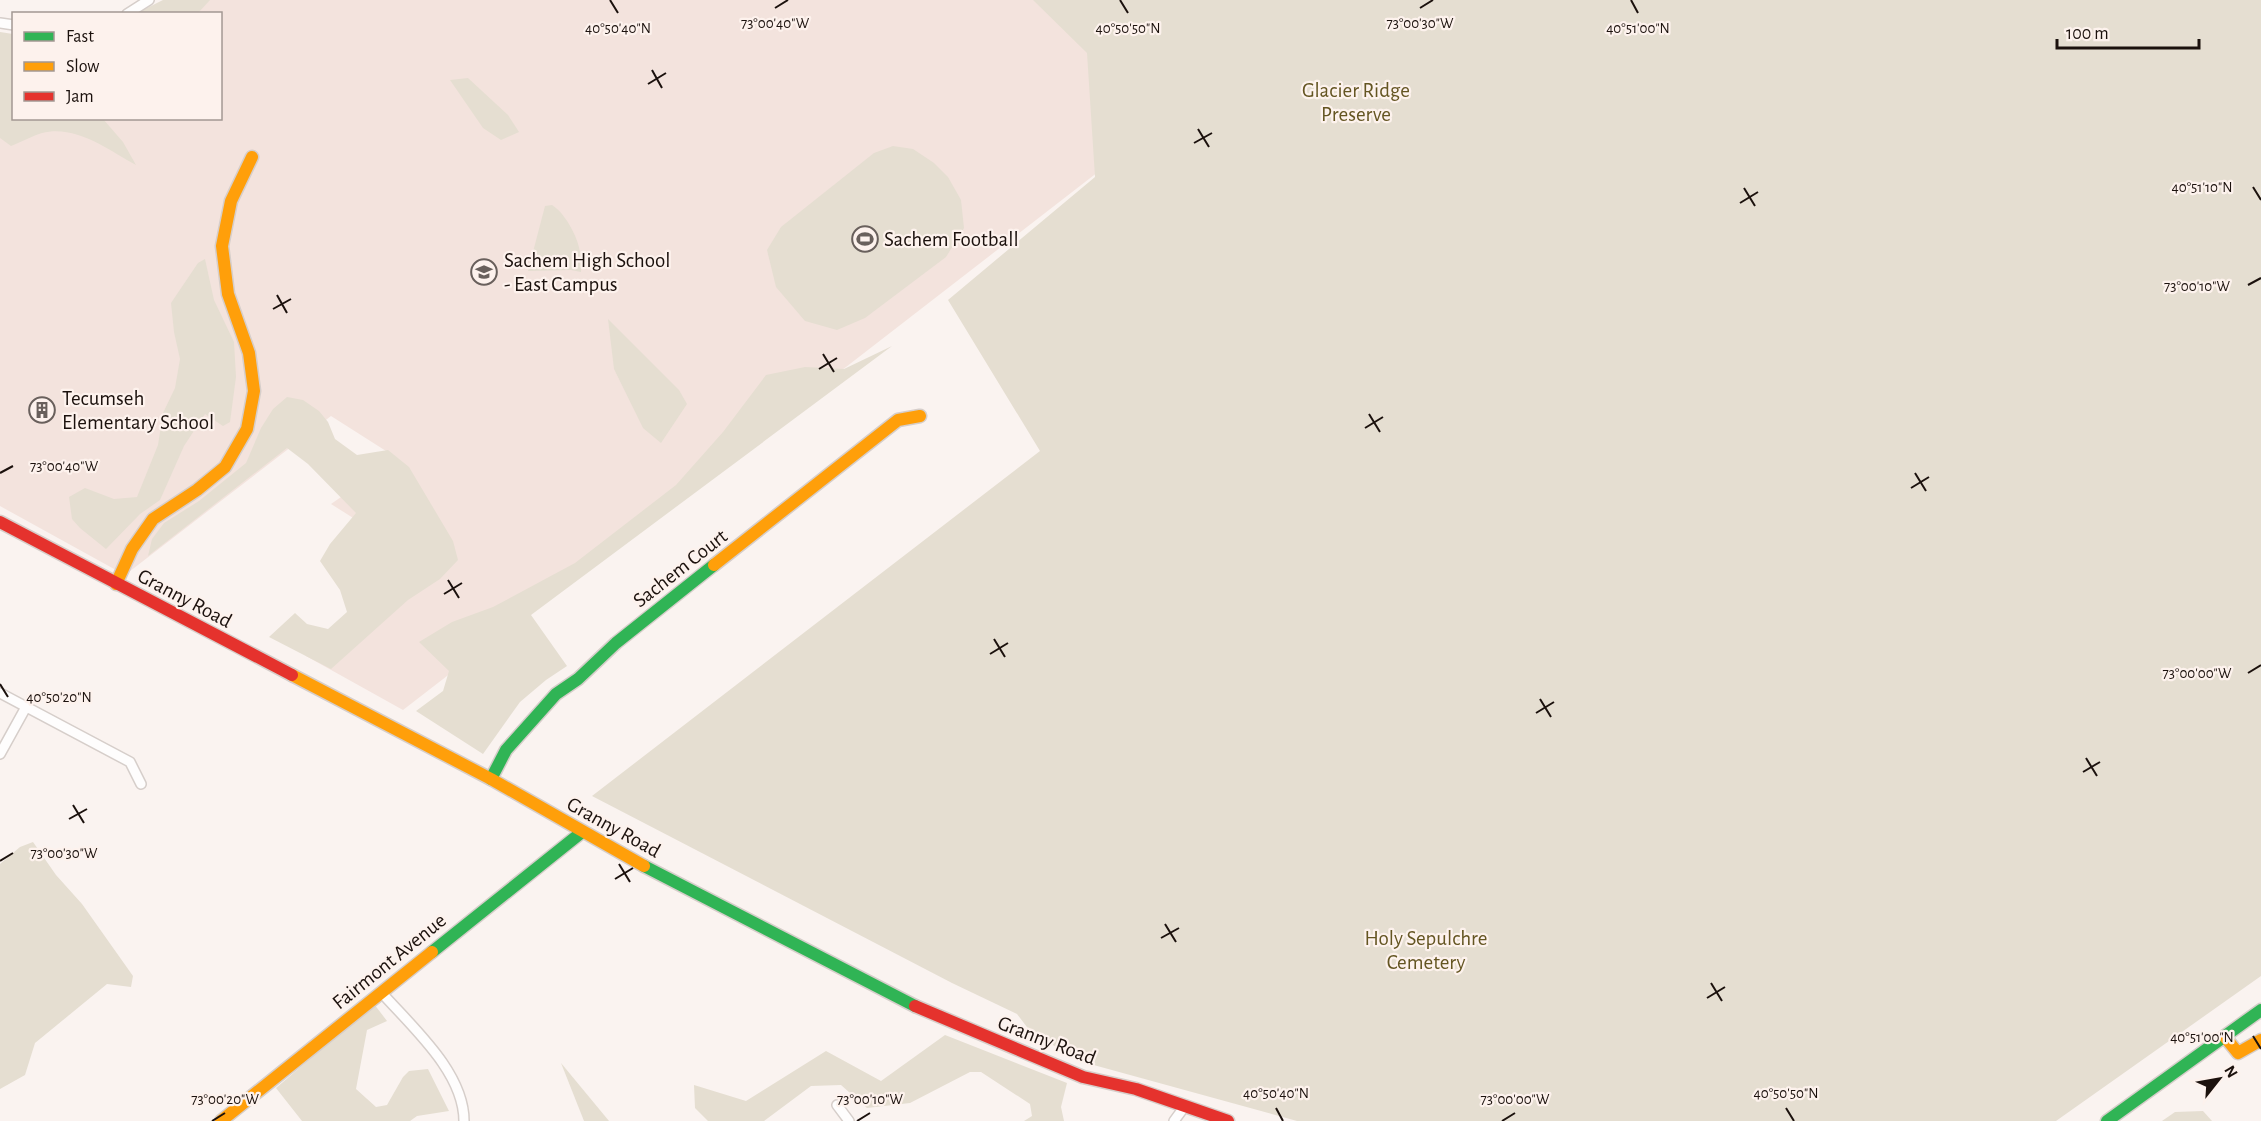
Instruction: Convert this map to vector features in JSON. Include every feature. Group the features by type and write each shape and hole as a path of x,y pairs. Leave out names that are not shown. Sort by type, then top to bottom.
{"street":[{"path":"130,12 149,0"},
{"path":"116,584 132,549 153,519 197,490 225,467 247,429 254,391 249,353 228,294 222,246 231,201 252,157"},
{"name":"Sachem Court","path":"491,779 506,750 528,723 556,694 578,680 616,643 898,420 920,416"},
{"name":"Granny Road","path":"0,522 491,779 649,870 909,1003 1083,1077 1136,1089 1228,1121"},
{"path":"0,693 130,762 141,784"},
{"path":"0,754 26,707"},
{"name":"Fairmont Avenue","path":"221,1121 582,832"},
{"path":"381,992 440,1060 455,1081 464,1104 464,1121"},
{"path":"2108,1120 2261,1010"},
{"path":"2225,1037 2238,1053 2261,1040"},
{"path":"837,1105 849,1121"},
{"path":"1174,1121 1185,1106"}],"shaded area":[{"name":"Sachem High School - East Campus","path":"177,0 1167,0 1218,79 403,710 306,656 423,562 331,504 397,458 331,416 125,575 0,506 0,128 12,119 222,120 222,12 159,12"}],"green space":[{"path":"163,0 210,0 199,12 139,12"},
{"path":"1033,0 2261,0 2261,976 2056,1121 1297,1121 1090,1064 1033,1035 1017,1014 952,983 592,796 1040,451 948,300 1095,177 1087,53"},
{"path":"0,32 12,34 12,120 104,120 123,142 136,165 91,140 67,132 42,133 11,146 0,138"},
{"path":"468,78 508,115 519,132 501,140 483,128 450,80"},
{"name":"Sachem Football","path":"893,146 913,149 934,163 948,177 961,200 964,228 946,257 865,318 837,330 805,321 776,287 767,250 781,227 874,153"},
{"path":"552,205 566,219 574,233 581,254 581,272 571,270 528,271 545,206"},
{"path":"205,259 214,300 234,342 236,377 230,422 223,426 205,414 184,446 160,500 140,514 106,549 72,519 69,497 85,488 114,499 137,497 158,445 163,413 175,388 180,359 171,303 198,263"},
{"path":"608,319 679,390 687,404 661,443 643,428 614,369"},
{"path":"892,346 531,615 567,666 520,702 483,754 416,711 443,691 449,671 419,642 452,622 493,607 575,563 676,485 723,432 766,375 805,367 844,369"},
{"path":"287,397 303,400 319,411 328,422 335,439 357,455 388,450 409,467 453,541 458,560 440,579 408,600 331,669 269,637 295,613 307,624 328,629 347,612 340,590 320,561 330,544 356,513 308,464 287,448 148,556 152,539 164,523 199,501 246,463 261,428 273,409"},
{"path":"33,842 56,875 82,904 133,976 131,987 107,984 35,1043 25,1075 0,1089 0,864 20,847"},
{"path":"374,1004 387,1021 367,1030 356,1089 376,1107 387,1105 409,1071 428,1069 449,1111 417,1116 410,1121 302,1121 276,1088"},
{"path":"945,1035 1067,1083 1061,1107 1064,1121 1024,1121 1032,1116 1030,1104 981,1072 970,1072 910,1103 867,1108 841,1085 811,1086 764,1121 708,1121 695,1108 694,1085 746,1101 826,1051 881,1081"},
{"path":"561,1063 609,1121 584,1121"},
{"path":"2203,1111 2212,1121 2162,1121 2175,1112"}],"traffic: fast":[{"path":"491,779 506,750 556,694 578,679 616,643 714,565"},
{"path":"432,952 582,832"},
{"path":"644,866 915,1006"},
{"path":"2107,1121 2261,1010"}],"traffic: slow":[{"path":"116,584 132,549 153,519 197,490 225,467 247,429 254,391 249,353 228,294 222,246 231,201 252,157"},
{"path":"714,565 898,420 920,416"},
{"path":"292,675 491,779 644,866"},
{"path":"221,1121 432,952"},
{"path":"2225,1037 2238,1053 2261,1040"}],"traffic: jam":[{"path":"0,522 292,675"},
{"path":"915,1006 1083,1077 1136,1089 1228,1121"}],"place":[{"name":"Sachem Football","path":"865,239"},
{"name":"Sachem High School - East Campus","path":"484,272"},
{"name":"Tecumseh Elementary School","path":"42,410"}],"park label":[{"name":"Glacier Ridge Preserve","path":"1356,102"},
{"name":"Holy Sepulchre Cemetery","path":"1426,950"}]}
